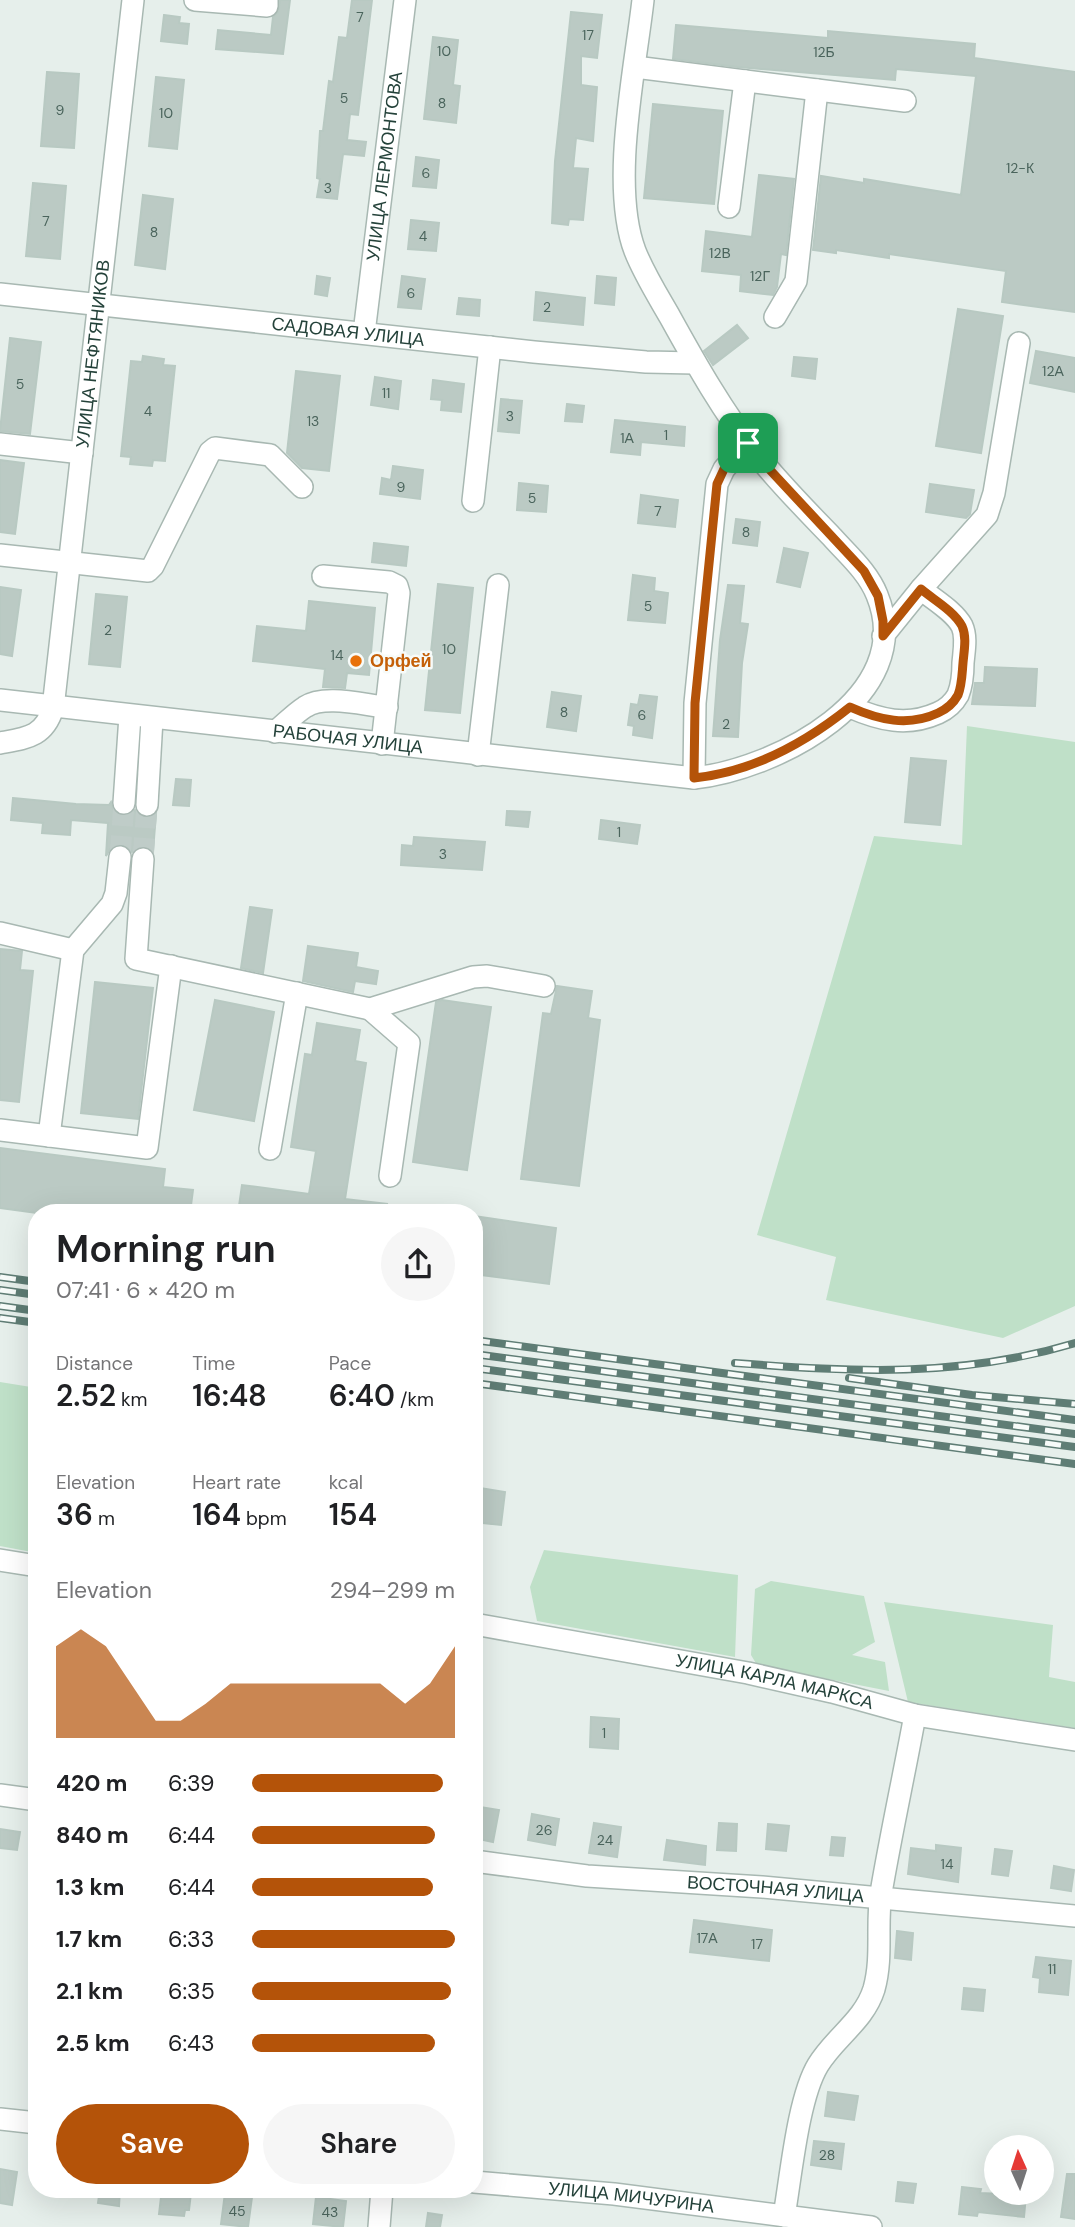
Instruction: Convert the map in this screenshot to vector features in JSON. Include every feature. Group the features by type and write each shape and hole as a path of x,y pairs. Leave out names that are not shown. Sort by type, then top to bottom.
{"street":[{"name":"УЛИЦА НЕФТЯНИКОВ","path":"53,708 133,0"},
{"path":"195,0 266,11"},
{"name":"УЛИЦА ЛЕРМОНТОВА","path":"364,332 405,0"},
{"path":"643,0 625,157 625,198 631,236 640,263 695,363 757,456 864,571 878,596 883,636"},
{"path":"635,67 905,101"},
{"path":"729,208 745,81"},
{"path":"775,317 796,281 817,90"},
{"name":"САДОВАЯ УЛИЦА","path":"0,294 490,347 646,362 695,363"},
{"path":"883,636 987,515 994,494 1019,344"},
{"path":"473,501 490,347"},
{"path":"694,778 695,703 717,484 724,469 748,443"},
{"path":"0,444 82,453"},
{"path":"0,555 148,571 215,447 271,455 302,486"},
{"path":"323,576 389,582 397,586 399,593 382,744"},
{"path":"478,755 498,585"},
{"path":"850,707 882,719 906,722 929,717 948,708 957,697 962,683 964,660 965,637 962,626 954,615 921,589"},
{"name":"РАБОЧАЯ УЛИЦА","path":"0,701 694,778 721,775 769,758 827,726 850,707 866,688 883,648 883,636"},
{"path":"275,732 304,707 314,702 326,700 387,707"},
{"path":"0,743 26,738 41,731 53,708"},
{"path":"124,803 130,716"},
{"path":"146,805 152,719"},
{"path":"49,1136 73,950 113,904 120,857"},
{"path":"143,859 136,958 370,1009 409,1043 390,1176"},
{"path":"0,933 73,950"},
{"path":"0,1130 147,1149 171,966"},
{"path":"370,1009 473,977 487,976 544,986"},
{"path":"270,1149 298,993"},
{"path":"0,1560 28,1565"},
{"name":"УЛИЦА КАРЛА МАРКСА","path":"483,1625 748,1673 915,1715 1075,1740"},
{"path":"784,2216 810,2083 826,2053 864,2011 875,1985 879,1965 881,1897 915,1715"},
{"path":"0,1795 28,1799"},
{"name":"ВОСТОЧНАЯ УЛИЦА","path":"483,1862 587,1876 762,1886 1075,1916"},
{"path":"0,2119 28,2122"},
{"name":"УЛИЦА МИЧУРИНА","path":"483,2183 614,2194 871,2227"},
{"path":"379,2227 381,2198"}],"green space":[{"path":"967,726 1075,742 1075,1306 1003,1338 826,1300 836,1257 757,1235 874,836 962,845"},
{"path":"0,1382 28,1387 28,1551 0,1546"},
{"path":"544,1550 738,1575 735,1657 537,1621 530,1587"},
{"path":"771,1581 864,1596 875,1642 852,1655 885,1662 889,1691 757,1665 751,1655 755,1589"},
{"path":"884,1602 1053,1625 1049,1677 1075,1682 1075,1728 908,1702"}],"building":[{"path":"280,0 290,0 283,54 216,49 218,30 271,35 273,17 278,12"},
{"path":"352,0 372,0 358,115 350,114 347,140 366,142 364,156 343,154 337,199 317,197 320,179 317,178 320,131 323,131 329,81 333,82 339,37 347,38"},
{"path":"571,12 602,15 597,58 581,56 581,85 597,87 593,141 576,138 573,168 588,169 583,220 569,219 568,225 552,223 555,161"},
{"path":"164,15 180,17 179,23 189,24 187,44 161,41"},
{"path":"676,25 828,38 828,31 975,44 974,58 1075,72 1075,312 1002,302 1006,271 889,254 889,258 836,250 836,253 813,250 821,176 864,183 864,179 961,195 976,76 896,69 895,80 673,59"},
{"path":"433,37 458,40 453,85 460,86 456,123 424,119"},
{"path":"47,72 79,74 74,148 41,146"},
{"path":"156,77 184,80 177,149 149,146"},
{"path":"653,104 723,111 714,204 644,198"},
{"path":"416,157 439,160 436,188 413,186"},
{"path":"759,175 794,179 786,255 781,254 777,287 773,295 740,291 741,275 702,271 706,231 752,237"},
{"path":"33,183 66,186 60,259 26,256"},
{"path":"143,195 173,199 165,269 135,265"},
{"path":"411,220 439,223 436,251 408,249"},
{"path":"317,276 330,278 327,296 315,294"},
{"path":"402,276 425,279 421,309 398,307"},
{"path":"597,276 616,278 614,305 595,303"},
{"path":"536,292 585,298 583,325 534,320"},
{"path":"459,298 480,300 479,316 457,314"},
{"path":"958,309 1003,316 981,453 936,446"},
{"path":"737,325 748,338 713,365 704,351"},
{"path":"10,338 41,342 30,434 0,431"},
{"path":"1036,351 1075,358 1075,392 1030,383"},
{"path":"143,356 164,359 163,365 175,366 165,461 153,460 152,466 130,464 131,457 121,456 131,361 142,362"},
{"path":"794,357 817,359 815,379 792,376"},
{"path":"296,371 340,376 329,471 302,468 287,453"},
{"path":"375,377 401,381 398,409 371,405"},
{"path":"433,380 464,384 461,412 441,410 442,400 431,399"},
{"path":"501,399 522,401 519,433 498,431"},
{"path":"567,404 584,406 582,422 565,421"},
{"path":"615,420 685,427 684,446 641,442 640,455 611,452"},
{"path":"0,460 24,463 15,534 0,532"},
{"path":"393,466 423,470 420,499 380,494 382,478 391,480"},
{"path":"519,483 548,486 546,512 517,510"},
{"path":"930,484 974,490 970,514 966,518 926,512"},
{"path":"641,495 678,500 675,527 638,523"},
{"path":"736,519 760,522 757,546 733,543"},
{"path":"374,543 408,547 406,566 372,562"},
{"path":"784,548 808,553 800,587 777,582"},
{"path":"633,575 655,578 654,591 668,593 665,623 628,620"},
{"path":"438,584 473,588 460,713 425,710"},
{"path":"728,585 744,586 740,623 748,624 742,663 738,737 713,736 720,640"},
{"path":"0,587 21,590 12,656 0,654"},
{"path":"96,594 127,597 120,667 89,664"},
{"path":"309,601 375,608 369,675 347,673 345,688 323,687 325,669 253,661 257,626 306,631"},
{"path":"985,667 1037,669 1035,706 972,704 975,683 984,683"},
{"path":"552,692 581,696 576,731 547,727"},
{"path":"640,695 657,697 652,738 633,735 634,726 628,725 631,704 638,705"},
{"path":"911,758 946,761 940,825 905,822"},
{"path":"176,779 191,780 189,806 173,805"},
{"path":"13,798 76,804 109,805 111,802 113,809 122,816 135,810 139,816 146,818 156,814 153,851 143,846 132,852 121,844 110,849 106,856 108,823 71,820 70,835 42,833 43,823 11,820"},
{"path":"507,811 530,812 528,827 506,825"},
{"path":"601,820 640,825 637,844 599,839"},
{"path":"414,837 485,842 482,870 401,865 402,845 413,846"},
{"path":"250,907 272,910 263,973 241,968"},
{"path":"308,946 358,953 356,967 378,971 376,984 355,981 353,992 303,981"},
{"path":"0,949 22,951 20,970 33,971 19,1102 0,1100"},
{"path":"95,982 153,988 138,1119 81,1113"},
{"path":"557,986 592,991 588,1018 600,1020 579,1186 521,1179 543,1013 551,1014"},
{"path":"215,1000 274,1012 254,1121 194,1110"},
{"path":"442,1000 491,1007 467,1170 413,1162 436,1002"},
{"path":"317,1023 360,1030 355,1061 366,1063 345,1199 387,1204 239,1204 242,1185 309,1194 316,1151 291,1147 305,1054 312,1055"},
{"path":"0,1148 165,1169 163,1187 193,1190 191,1204 28,1204 28,1212 0,1208"},
{"path":"483,1217 556,1228 549,1284 483,1275"},
{"path":"483,1488 505,1492 501,1525 483,1523"},
{"path":"591,1717 619,1719 618,1749 590,1747"},
{"path":"483,1807 499,1810 493,1842 483,1840"},
{"path":"532,1814 559,1819 555,1845 528,1840"},
{"path":"594,1823 621,1827 617,1857 589,1853"},
{"path":"719,1823 737,1824 736,1851 717,1850"},
{"path":"768,1824 789,1826 786,1851 766,1849"},
{"path":"0,1829 20,1832 17,1850 0,1848"},
{"path":"832,1837 845,1838 843,1856 830,1855"},
{"path":"667,1840 706,1846 705,1865 664,1860"},
{"path":"936,1845 961,1848 958,1882 908,1874 911,1848 936,1851"},
{"path":"995,1849 1012,1851 1008,1876 992,1874"},
{"path":"1054,1866 1074,1870 1071,1891 1051,1888"},
{"path":"694,1920 772,1930 769,1961 690,1952"},
{"path":"897,1931 913,1933 911,1960 895,1958"},
{"path":"1036,1957 1071,1961 1068,1995 1039,1992 1040,1978 1033,1977"},
{"path":"964,1988 985,1990 983,2011 962,2009"},
{"path":"828,2092 858,2096 854,2120 825,2116"},
{"path":"814,2141 844,2144 841,2169 811,2165"},
{"path":"0,2169 17,2172 12,2205 0,2203"},
{"path":"1067,2174 1075,2174 1075,2219 1061,2217"},
{"path":"898,2182 916,2184 913,2203 896,2201"},
{"path":"962,2187 981,2189 980,2193 984,2193 984,2205 1025,2205 1024,2217 978,2212 977,2216 959,2214"},
{"path":"99,2198 119,2198 119,2206 98,2203"},
{"path":"161,2198 190,2198 189,2210 185,2210 184,2216 159,2214"},
{"path":"224,2198 252,2198 248,2227 221,2224"},
{"path":"316,2198 346,2201 343,2227 313,2224"},
{"path":"428,2213 442,2215 440,2227 426,2227"}],"tunnel":[{"path":"120,857 124,803"},
{"path":"143,859 147,805"}],"railway":[{"path":"0,1277 28,1281"},
{"path":"0,1290 28,1294"},
{"path":"0,1306 28,1310"},
{"path":"0,1318 28,1322"},
{"path":"483,1341 1075,1420"},
{"path":"735,1363 822,1369 906,1370 990,1362 1075,1343"},
{"path":"483,1355 1075,1434"},
{"path":"483,1369 1075,1447"},
{"path":"849,1378 972,1395 1075,1404"},
{"path":"483,1384 1075,1464"}],"place":[{"name":"Орфей","path":"356,661"}],"route":[{"path":"748,443 864,571 878,596 883,636 921,589 954,615 962,626 965,637 962,683 957,697 948,708 929,717 906,722 882,719 850,707 827,726 769,758 721,775 694,778 695,703 717,484 724,469 748,443"}]}
